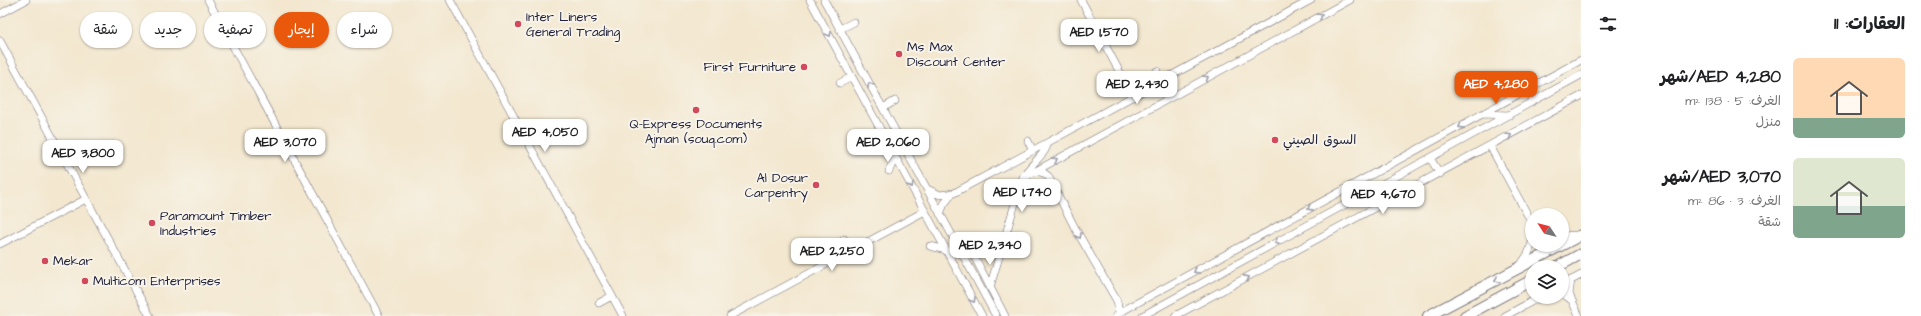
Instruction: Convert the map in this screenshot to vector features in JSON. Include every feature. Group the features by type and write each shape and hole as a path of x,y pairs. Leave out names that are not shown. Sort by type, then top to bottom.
{"highway":[{"path":"1428,316 1581,235"},
{"path":"1569,260 1581,254"},
{"path":"1465,316 1525,284"}],"street":[{"path":"0,14 26,0"},
{"path":"208,0 380,316"},
{"path":"450,0 623,316"},
{"path":"810,0 982,316"},
{"path":"824,0 996,316"},
{"path":"1081,0 1133,97"},
{"path":"940,214 944,204 954,193 1311,0"},
{"path":"1022,181 1036,171 1350,0"},
{"path":"840,29 854,22"},
{"path":"0,41 150,316"},
{"path":"1036,171 1042,171 1048,176 1117,301 1117,314 1581,60"},
{"path":"1157,71 1158,83"},
{"path":"1142,316 1581,75"},
{"path":"840,83 852,77"},
{"path":"1175,316 1440,174 1581,96"},
{"path":"882,108 895,101"},
{"path":"1483,114 1509,115"},
{"path":"1028,141 1033,151"},
{"path":"990,287 1022,181 1030,166 1046,150 1047,144"},
{"path":"1490,146 1525,210"},
{"path":"889,171 895,157"},
{"path":"1430,158 1440,174"},
{"path":"927,189 940,195 954,193"},
{"path":"0,244 86,199"},
{"path":"730,316 925,211"},
{"path":"1569,236 1581,235"},
{"path":"844,239 850,251"},
{"path":"954,239 966,245 972,252 1006,316"},
{"path":"930,246 946,250"},
{"path":"1517,269 1529,252"},
{"path":"1579,316 1570,299 1569,289 1571,280 1581,275"},
{"path":"598,303 612,296"},
{"path":"1505,316 1527,304"}],"place":[{"name":"Inter Liners General Trading","path":"518,24"},
{"name":"Ms Max Discount Center","path":"899,54"},
{"name":"First Furniture","path":"804,67"},
{"name":"Q-Express Documents Ajman (souq.com)","path":"696,110"},
{"name":"السوق الصيني","path":"1275,140"},
{"name":"Al Dosur Carpentry","path":"816,185"},
{"name":"Paramount Timber Industries","path":"152,223"},
{"name":"Mekar","path":"45,261"},
{"name":"Multicom Enterprises","path":"85,281"}]}
